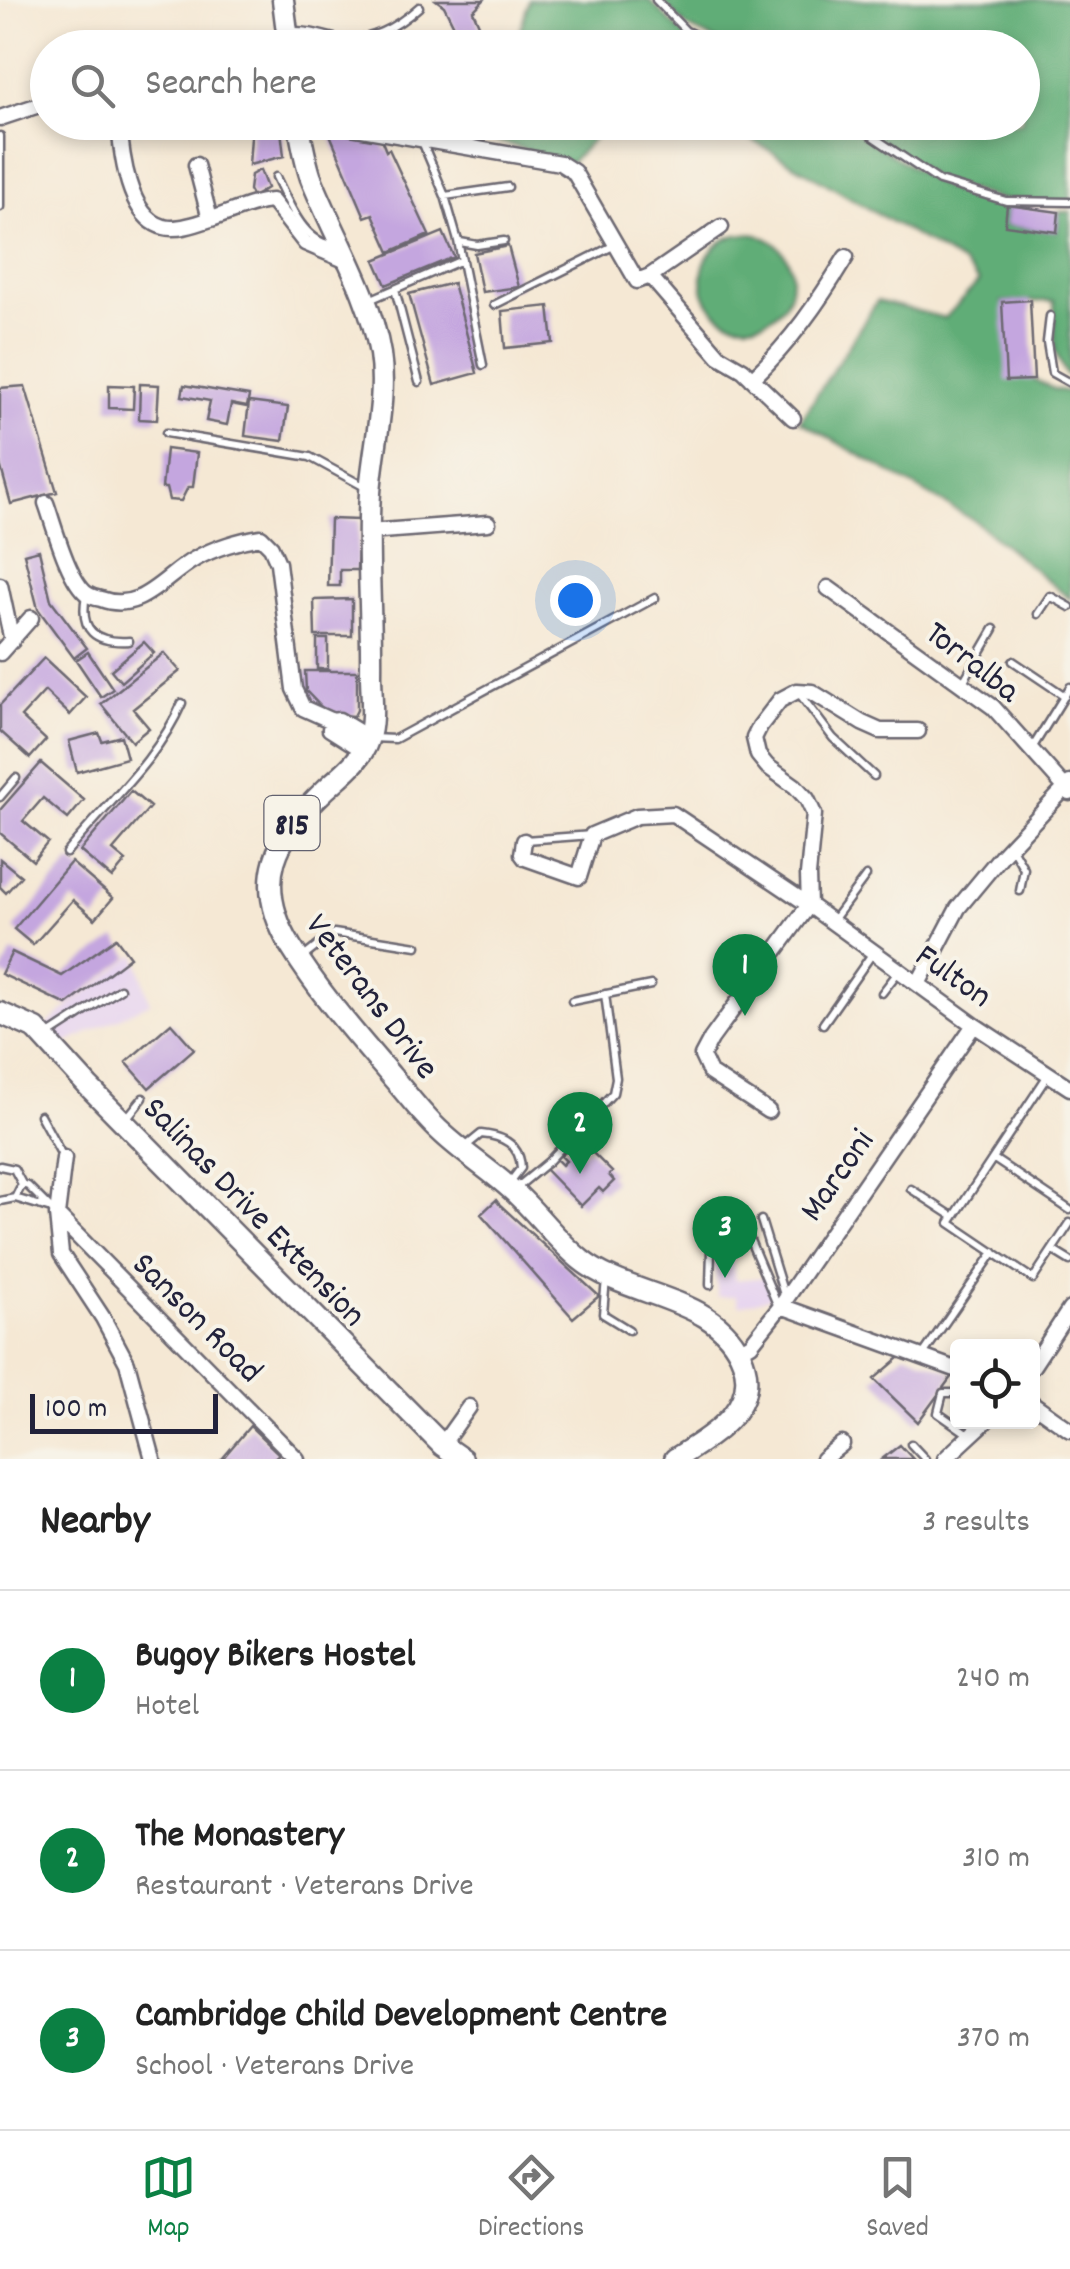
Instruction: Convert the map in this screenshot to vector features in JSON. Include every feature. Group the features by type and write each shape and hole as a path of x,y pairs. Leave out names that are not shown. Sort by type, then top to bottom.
{"main road":[{"path":"283,0 287,30"},
{"path":"302,140 309,174 366,302 380,356 380,402 368,532 372,666 366,744"},
{"name":"Veterans Drive","path":"366,744 358,760 292,822 271,872 277,919 300,960 344,1020 439,1131 510,1189 580,1259 606,1277 684,1305 728,1334 739,1351"},
{"name":"Salinas Drive Extension","path":"0,1013 36,1029 442,1446 462,1459"},
{"path":"675,1459 717,1432 746,1394 748,1379 739,1351"}],"street":[{"path":"0,118 30,108"},
{"path":"121,140 125,173 145,214 164,228 210,220 272,201 305,242 344,253"},
{"path":"432,140 560,163 574,172 636,280 650,276 722,227"},
{"path":"196,165 210,220"},
{"path":"752,379 780,353 812,313 846,257"},
{"path":"650,276 720,356 752,379 793,418"},
{"path":"46,503 65,559 86,594 116,604 141,598 196,559 261,537 271,546 278,563 294,689 303,708 332,720 330,729 366,744"},
{"path":"368,532 488,522"},
{"path":"0,585 12,640"},
{"name":"Torralba","path":"828,588 993,707 1069,789"},
{"path":"0,653 31,618"},
{"path":"768,1110 710,1073 703,1063 703,1052 809,905 814,814 795,786 767,766 758,754 754,738 780,700 797,691 812,692 880,730 918,731"},
{"path":"918,984 958,908 1069,789"},
{"name":"Fulton","path":"592,835 637,816 672,814 1070,1088"},
{"path":"524,840 525,858 579,877 592,835"},
{"name":"Marconi","path":"739,1351 751,1344 782,1305 974,1025"},
{"path":"64,1158 53,1211 61,1254 104,1318 127,1363 153,1459"},
{"name":"Sanson Road","path":"53,1211 298,1459"},
{"path":"782,1305 950,1367"},
{"path":"1040,1356 1068,1316"},
{"path":"442,1446 469,1407"},
{"path":"1040,1409 1070,1430"},
{"path":"945,1459 977,1429"},
{"path":"824,1459 842,1444"}],"lane":[{"path":"656,0 685,30"},
{"path":"383,30 404,21 419,7"},
{"path":"0,136 0,207"},
{"path":"422,140 458,241 482,365"},
{"path":"878,140 939,180 1006,200 1070,202"},
{"path":"276,177 309,234 322,245 344,253"},
{"path":"445,196 508,187"},
{"path":"458,241 477,245 504,240"},
{"path":"494,304 616,245"},
{"path":"366,302 462,260"},
{"path":"395,289 419,382"},
{"path":"1050,316 1047,342 1052,373 1070,383"},
{"path":"166,434 310,457 370,490"},
{"path":"86,594 82,614 88,628 100,639 130,642"},
{"path":"1038,614 1050,596 1070,606"},
{"path":"366,744 395,739 654,598"},
{"path":"962,684 994,629"},
{"path":"1013,661 1065,696"},
{"path":"1031,750 1070,687"},
{"path":"797,691 833,738 874,776"},
{"path":"66,853 147,762 182,702"},
{"path":"0,797 16,778"},
{"path":"524,840 592,835"},
{"path":"1011,847 1024,870 1020,890"},
{"path":"832,923 866,876"},
{"path":"300,960 334,933 417,946"},
{"path":"822,1024 872,954"},
{"path":"882,993 899,970"},
{"path":"572,1000 652,986"},
{"path":"45,1038 120,989"},
{"path":"510,1189 548,1162 613,1094 616,1078 604,994"},
{"path":"1049,1074 950,1223 1033,1279 1070,1224"},
{"path":"124,1121 143,1098"},
{"path":"40,1115 64,1158"},
{"path":"463,1150 481,1134 499,1136 512,1144 521,1157 522,1168 510,1189"},
{"path":"0,1156 2,1166 18,1173 22,1184 15,1198"},
{"path":"994,1159 1070,1210"},
{"path":"22,1184 53,1211"},
{"path":"912,1189 954,1217"},
{"path":"0,1202 15,1198 53,1211"},
{"path":"761,1220 782,1305"},
{"path":"710,1285 711,1250 741,1236 749,1238 782,1305"},
{"path":"1052,1250 1070,1262"},
{"path":"922,1356 994,1252"},
{"path":"606,1277 603,1314 629,1330"},
{"path":"950,1393 943,1393 938,1413 950,1421"},
{"path":"962,1429 971,1435"},
{"path":"911,1444 924,1459"}],"shaded area":[{"path":"136,954 150,1003 63,1045 46,1025"},
{"path":"731,1248 735,1280 768,1277 772,1297 739,1306 736,1296 718,1297 712,1250"}],"green space":[{"path":"529,0 649,0 679,30 520,30"},
{"path":"661,0 1070,0 1070,202 1006,201 939,181 880,140 1040,140 1040,30 688,28"},
{"path":"494,140 592,140 570,163"},
{"path":"752,140 869,140 944,188 1007,205 1005,225 1057,232 1059,212 1070,211 1070,377 1055,351 1054,301 1002,302 1034,380 1070,392 1070,599 975,521 800,421 877,301 945,318 979,281 963,264"},
{"path":"738,234 756,234 772,241 785,254 792,279 785,304 772,317 756,324 738,324 722,317 709,304 702,288 702,270 709,254 722,241"}],"building":[{"path":"436,0 484,0 473,11 481,30 456,30 444,6"},
{"path":"251,140 282,140 284,156 249,165"},
{"path":"332,140 381,140 429,235 390,252 373,214 365,217"},
{"path":"260,170 267,188 253,197 249,190 251,175"},
{"path":"1007,205 1059,212 1057,232 1005,225"},
{"path":"443,232 454,257 386,285 375,260"},
{"path":"508,246 519,287 482,292 474,253"},
{"path":"453,283 477,373 434,385 409,294"},
{"path":"1030,300 1034,380 1006,381 1002,302"},
{"path":"549,306 553,343 505,348 502,311"},
{"path":"140,384 159,385 157,420 139,419"},
{"path":"109,385 134,386 133,409 109,408"},
{"path":"184,385 249,396 247,407 231,404 227,425 206,421 210,401 182,396"},
{"path":"25,386 57,492 11,504 0,464 0,388"},
{"path":"249,402 288,407 283,441 245,436"},
{"path":"166,449 197,453 193,487 188,487 181,501 169,500 166,488 162,488"},
{"path":"330,519 359,520 357,570 340,570 340,586 328,586"},
{"path":"39,550 51,600 87,648 74,658 38,609 24,554"},
{"path":"352,599 352,636 315,636 314,600"},
{"path":"317,639 328,639 328,669 317,669"},
{"path":"144,642 154,653 121,682 111,670"},
{"path":"88,652 113,689 101,697 76,660"},
{"path":"164,653 180,671 133,709 149,728 132,742 101,704"},
{"path":"44,658 86,697 70,715 45,691 21,717 46,740 30,758 0,731 0,705"},
{"path":"305,671 357,671 354,716 328,714 306,691"},
{"path":"99,733 102,741 121,736 127,758 77,772 69,741"},
{"path":"41,763 84,800 68,819 43,798 23,821 48,842 33,861 0,833 0,810"},
{"path":"131,791 150,807 113,850 126,861 112,878 80,851"},
{"path":"0,859 21,876 6,893 0,887"},
{"path":"71,862 113,898 95,919 73,900 33,945 14,929"},
{"path":"116,938 130,957 67,1005 1,974 12,952 62,976"},
{"path":"171,1023 194,1049 149,1088 126,1062"},
{"path":"572,1145 582,1154 588,1148 612,1172 609,1175 614,1181 603,1192 599,1188 581,1206 545,1169 556,1159 562,1165 566,1161 561,1156"},
{"path":"496,1200 599,1296 573,1318 481,1214"},
{"path":"905,1353 950,1371 950,1378 918,1422 874,1379"},
{"path":"250,1426 279,1454 273,1459 222,1459"},
{"path":"900,1445 913,1459 882,1459"}],"place":[{"name":"Bugoy Bikers Hostel","path":"745,1016"},
{"name":"The Monastery","path":"580,1174"},
{"name":"Cambridge Child Development Centre","path":"725,1278"}]}
